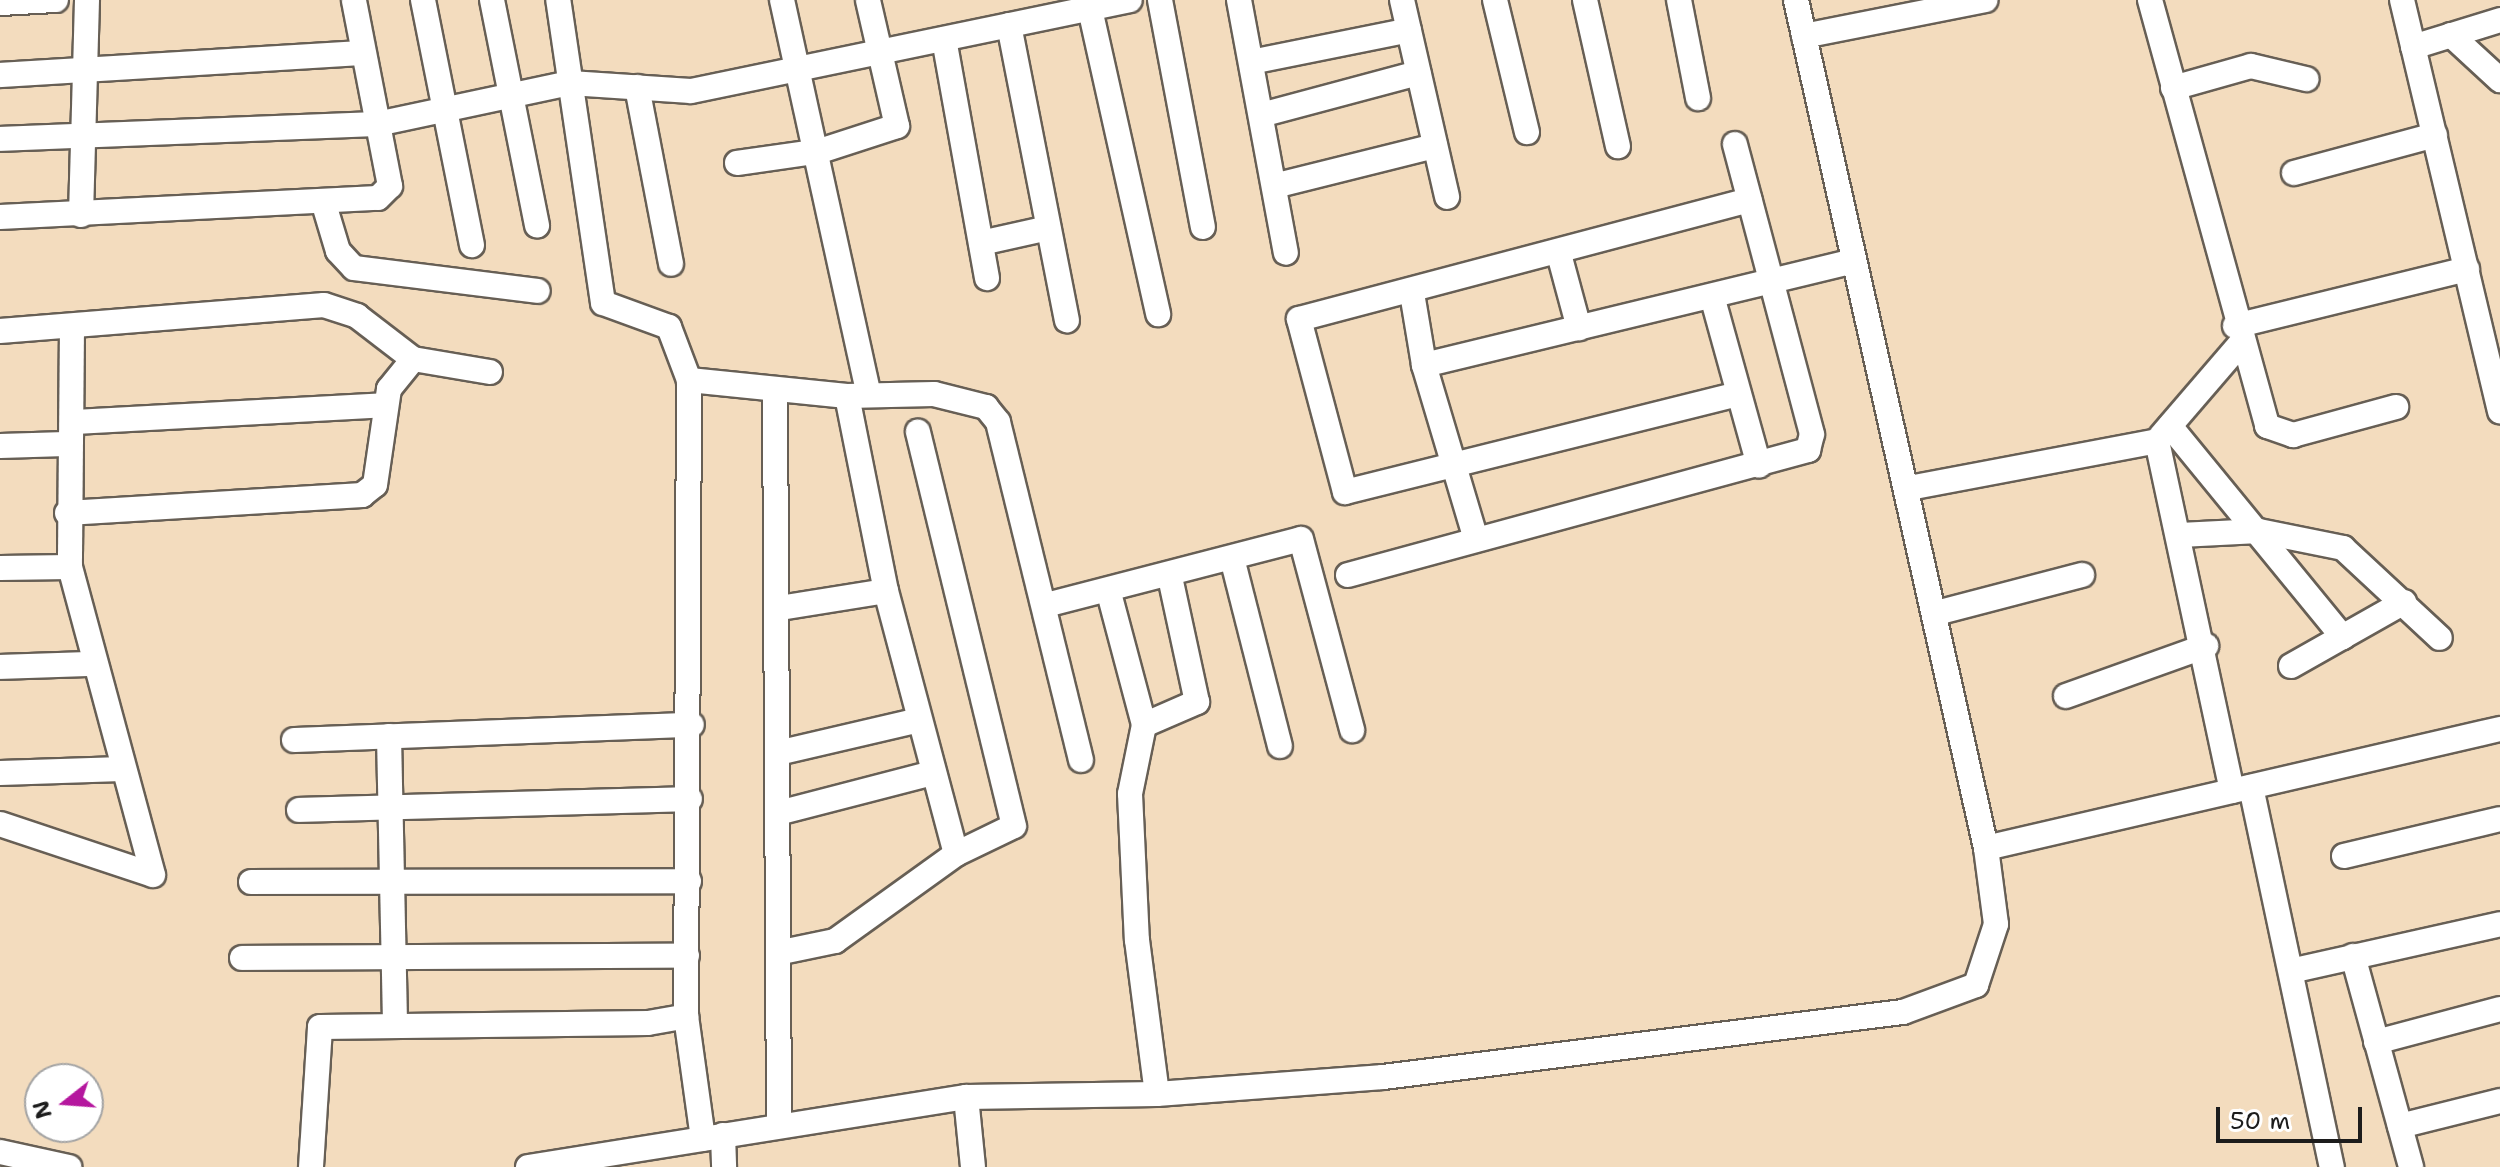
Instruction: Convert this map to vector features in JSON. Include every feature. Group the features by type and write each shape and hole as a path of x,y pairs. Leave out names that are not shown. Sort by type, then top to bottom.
{"street":[{"path":"0,3 56,0"},
{"path":"81,215 87,0"},
{"path":"0,217 378,198 390,186 361,53 354,0"},
{"path":"423,0 472,245"},
{"path":"492,0 537,226"},
{"path":"558,0 603,303 669,327 689,380 692,725 686,1016 713,1137 724,1167"},
{"path":"782,0 793,69 820,151 886,591 956,854"},
{"path":"737,163 820,151 897,126 868,0"},
{"path":"0,139 377,124 570,83 691,91 1009,25 1088,4 1130,0"},
{"path":"1160,0 1203,227"},
{"path":"1239,0 1286,253"},
{"path":"1402,0 1447,197"},
{"path":"1495,0 1527,132"},
{"path":"1585,0 1618,146"},
{"path":"1679,0 1698,98"},
{"path":"528,1167 966,1097 1157,1094 1383,1077 1928,1008 1976,985 1989,959 1996,924 1986,848 1909,488 1796,0"},
{"path":"1804,36 1985,0"},
{"path":"2150,0 2258,412 2281,435 2396,407"},
{"path":"2402,0 2500,411"},
{"path":"1088,4 1158,314"},
{"path":"2413,47 2500,20"},
{"path":"1009,25 1067,320"},
{"path":"1251,62 1409,30"},
{"path":"2451,35 2500,80"},
{"path":"944,39 987,278"},
{"path":"0,75 361,53"},
{"path":"2173,88 2251,66 2306,79"},
{"path":"1261,115 1418,73"},
{"path":"637,87 671,264"},
{"path":"2294,173 2435,135"},
{"path":"1348,575 1759,466 1808,450 1812,434 1735,144"},
{"path":"1274,186 1435,146"},
{"path":"1738,394 1457,470 1345,492 1299,319 1412,293 1750,200"},
{"path":"323,201 338,251 354,268 538,291"},
{"path":"981,243 1048,228"},
{"path":"1559,254 1579,328"},
{"path":"1424,365 1854,261"},
{"path":"1909,488 2163,434 2238,335 2467,269"},
{"path":"1412,293 1424,365 1476,539"},
{"path":"1712,296 1759,466"},
{"path":"0,331 324,305 357,316 413,359 490,372"},
{"path":"0,824 153,875 91,664 70,567 67,513 72,327"},
{"path":"67,513 362,495 375,485 386,405 397,374 413,359"},
{"path":"689,380 858,396 934,394 986,407 998,422 1046,605 1081,760"},
{"path":"775,390 782,752 779,1125"},
{"path":"0,446 70,433 386,405"},
{"path":"782,952 835,941 956,854 1014,826 918,431"},
{"path":"2163,434 2259,531 2343,637"},
{"path":"2163,434 2180,535 2241,789 2295,970 2332,1167"},
{"path":"2180,535 2259,531 2343,548 2440,638"},
{"path":"1046,605 1109,593 1301,539 1352,730"},
{"path":"1232,558 1280,746"},
{"path":"0,568 70,567"},
{"path":"1936,613 2082,575"},
{"path":"1144,725 1197,702 1170,577"},
{"path":"780,608 886,591"},
{"path":"1109,593 1144,725 1130,794 1137,940 1157,1094"},
{"path":"2291,666 2404,602"},
{"path":"2066,696 2206,646"},
{"path":"0,667 91,664"},
{"path":"782,752 919,720"},
{"path":"294,740 692,725"},
{"path":"1986,848 2500,729"},
{"path":"389,736 395,1024"},
{"path":"0,773 122,769"},
{"path":"782,812 933,773"},
{"path":"299,810 690,799"},
{"path":"2344,856 2500,819"},
{"path":"251,882 689,881"},
{"path":"2295,970 2500,924"},
{"path":"242,958 687,956"},
{"path":"2353,956 2411,1167"},
{"path":"2376,1042 2500,1009"},
{"path":"311,1167 320,1027 648,1023 686,1016"},
{"path":"966,1097 973,1167"},
{"path":"2400,1126 2500,1101"},
{"path":"0,1152 69,1167"}]}
